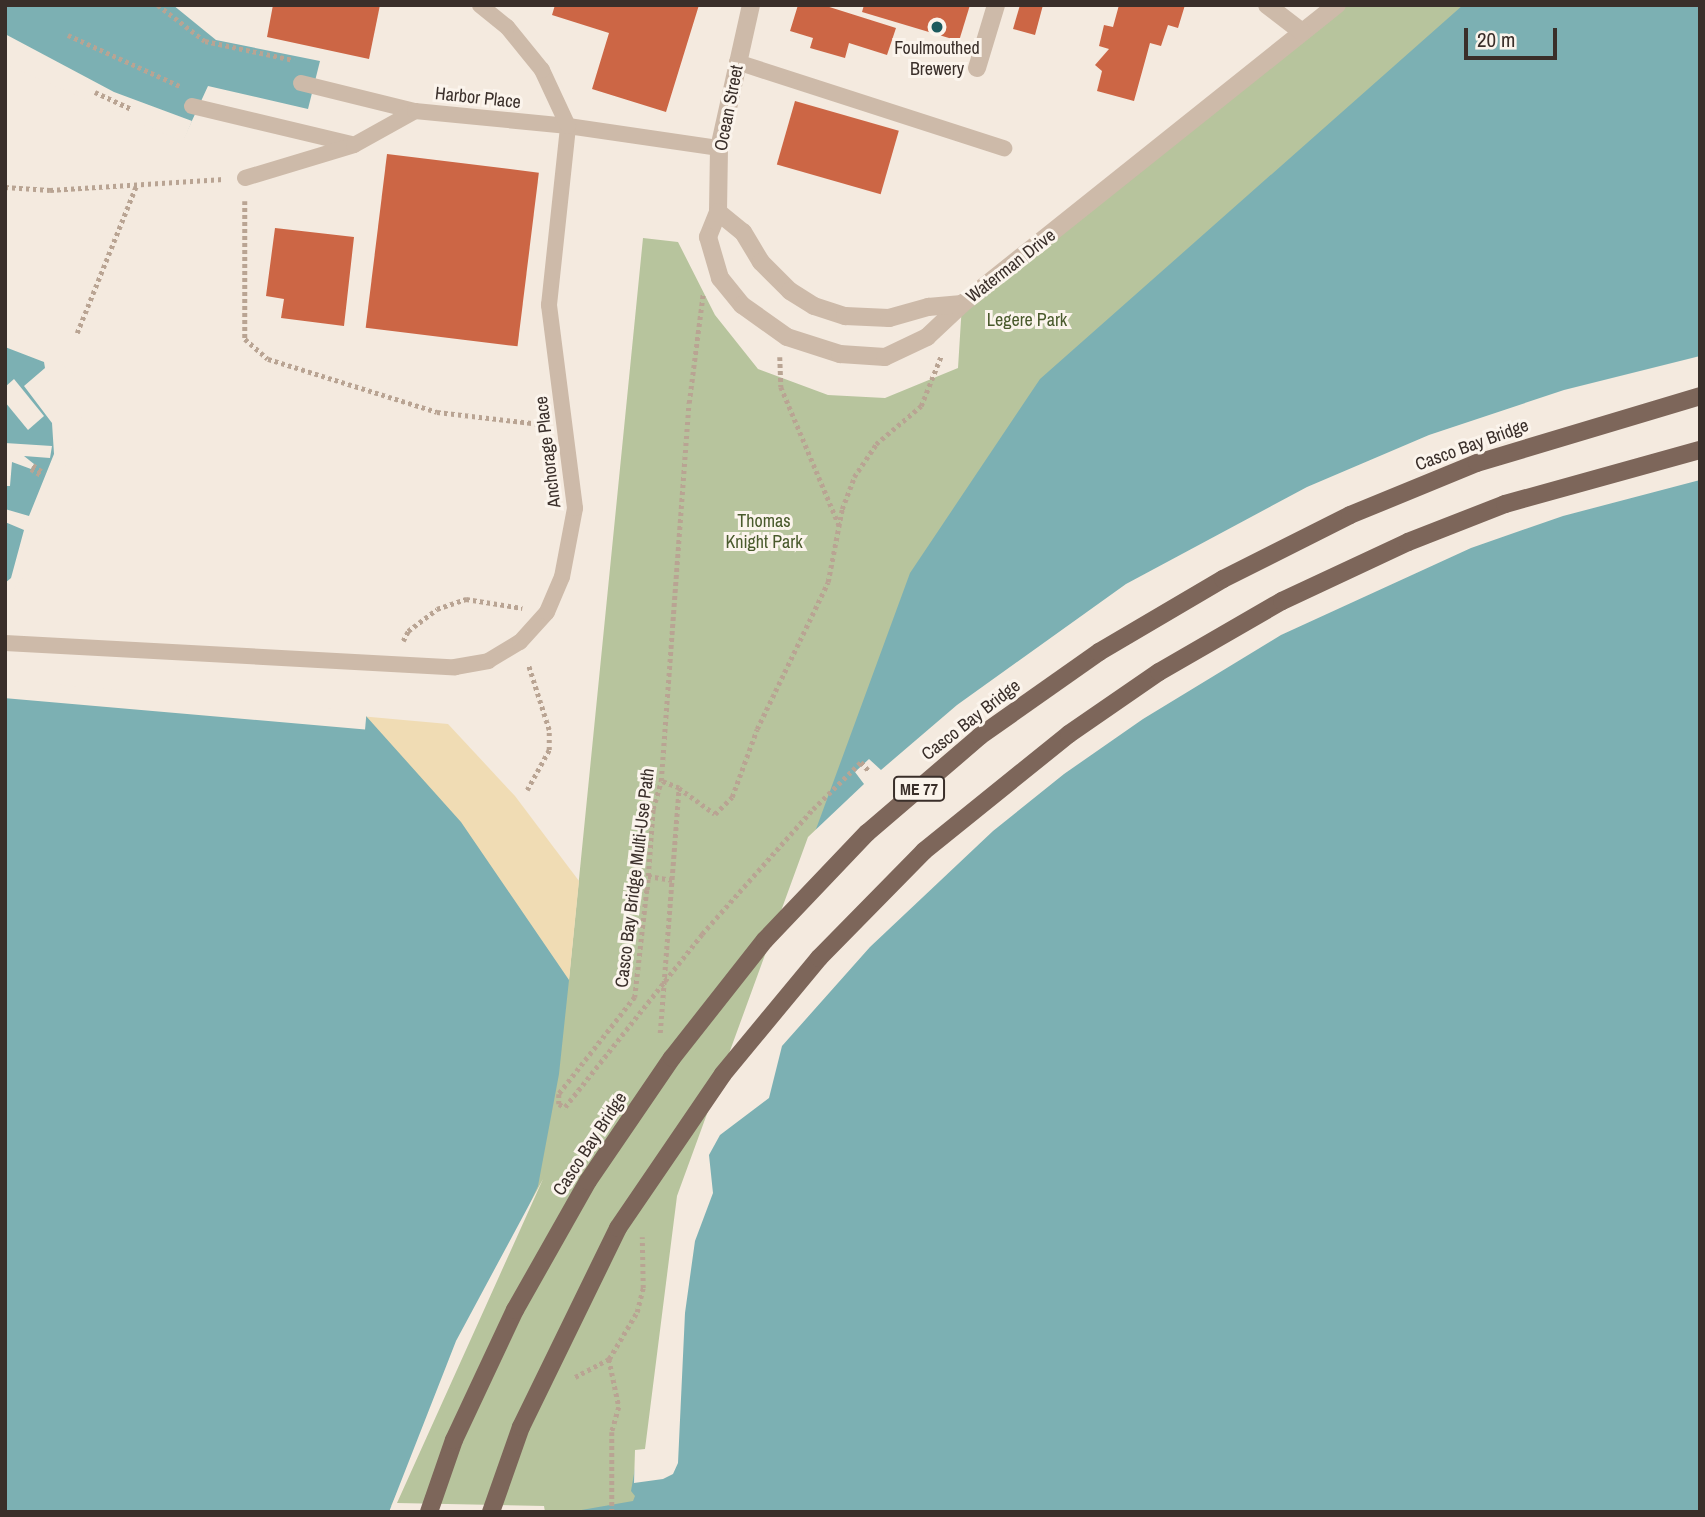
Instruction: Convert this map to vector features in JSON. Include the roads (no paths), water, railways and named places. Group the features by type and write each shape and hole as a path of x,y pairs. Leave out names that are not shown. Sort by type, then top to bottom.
{"main road":[{"name":"Casco Bay Bridge","path":"429,1512 454,1440 515,1310 589,1181 672,1058 765,940 878,824 991,728 1099,652 1223,579 1350,515 1477,463 1700,396"},
{"name":"ME 77","path":"491,1512 521,1427 618,1228 723,1074 819,958 924,851 1069,734 1159,672 1282,601 1408,542 1505,505 1700,450"}],"street":[{"name":"Ocean Street","path":"718,212 719,148 751,5"},
{"path":"977,68 996,5"},
{"path":"1267,5 1303,32"},
{"name":"Waterman Drive","path":"718,212 708,237 720,278 742,305 787,337 840,354 886,357 927,337 962,304 1337,5"},
{"path":"718,212 743,232 761,262 790,292 814,306 845,316 889,318 928,307 962,304"}],"lane":[{"path":"480,5 506,27 542,70 568,126"},
{"path":"737,62 1004,148"},
{"path":"301,83 415,111"},
{"path":"192,98 354,145"},
{"name":"Harbor Place","path":"245,178 354,145 415,111 568,126 719,148"},
{"name":"Anchorage Place","path":"5,643 391,667 455,667 488,660 520,642 547,612 562,576 575,508 549,305 568,126"}],"water":[{"path":"5,5 173,5 216,40 320,61 308,109 208,86 184,138 5,60"},
{"path":"1463,5 1700,5 1700,1512 570,1512 633,1501 635,1496 631,1491 638,1451 648,1452 677,1208 910,573 1040,379"},
{"path":"5,336 45,351 87,394 5,598"},
{"path":"5,683 366,716 461,822 569,980 559,1074 538,1186 391,1506 545,1512 5,1512"}],"place":[{"name":"Foulmouthed Brewery","path":"937,27"}],"park label":[{"name":"Legere Park","path":"1027,320"},
{"name":"Thomas Knight Park","path":"764,532"}]}
